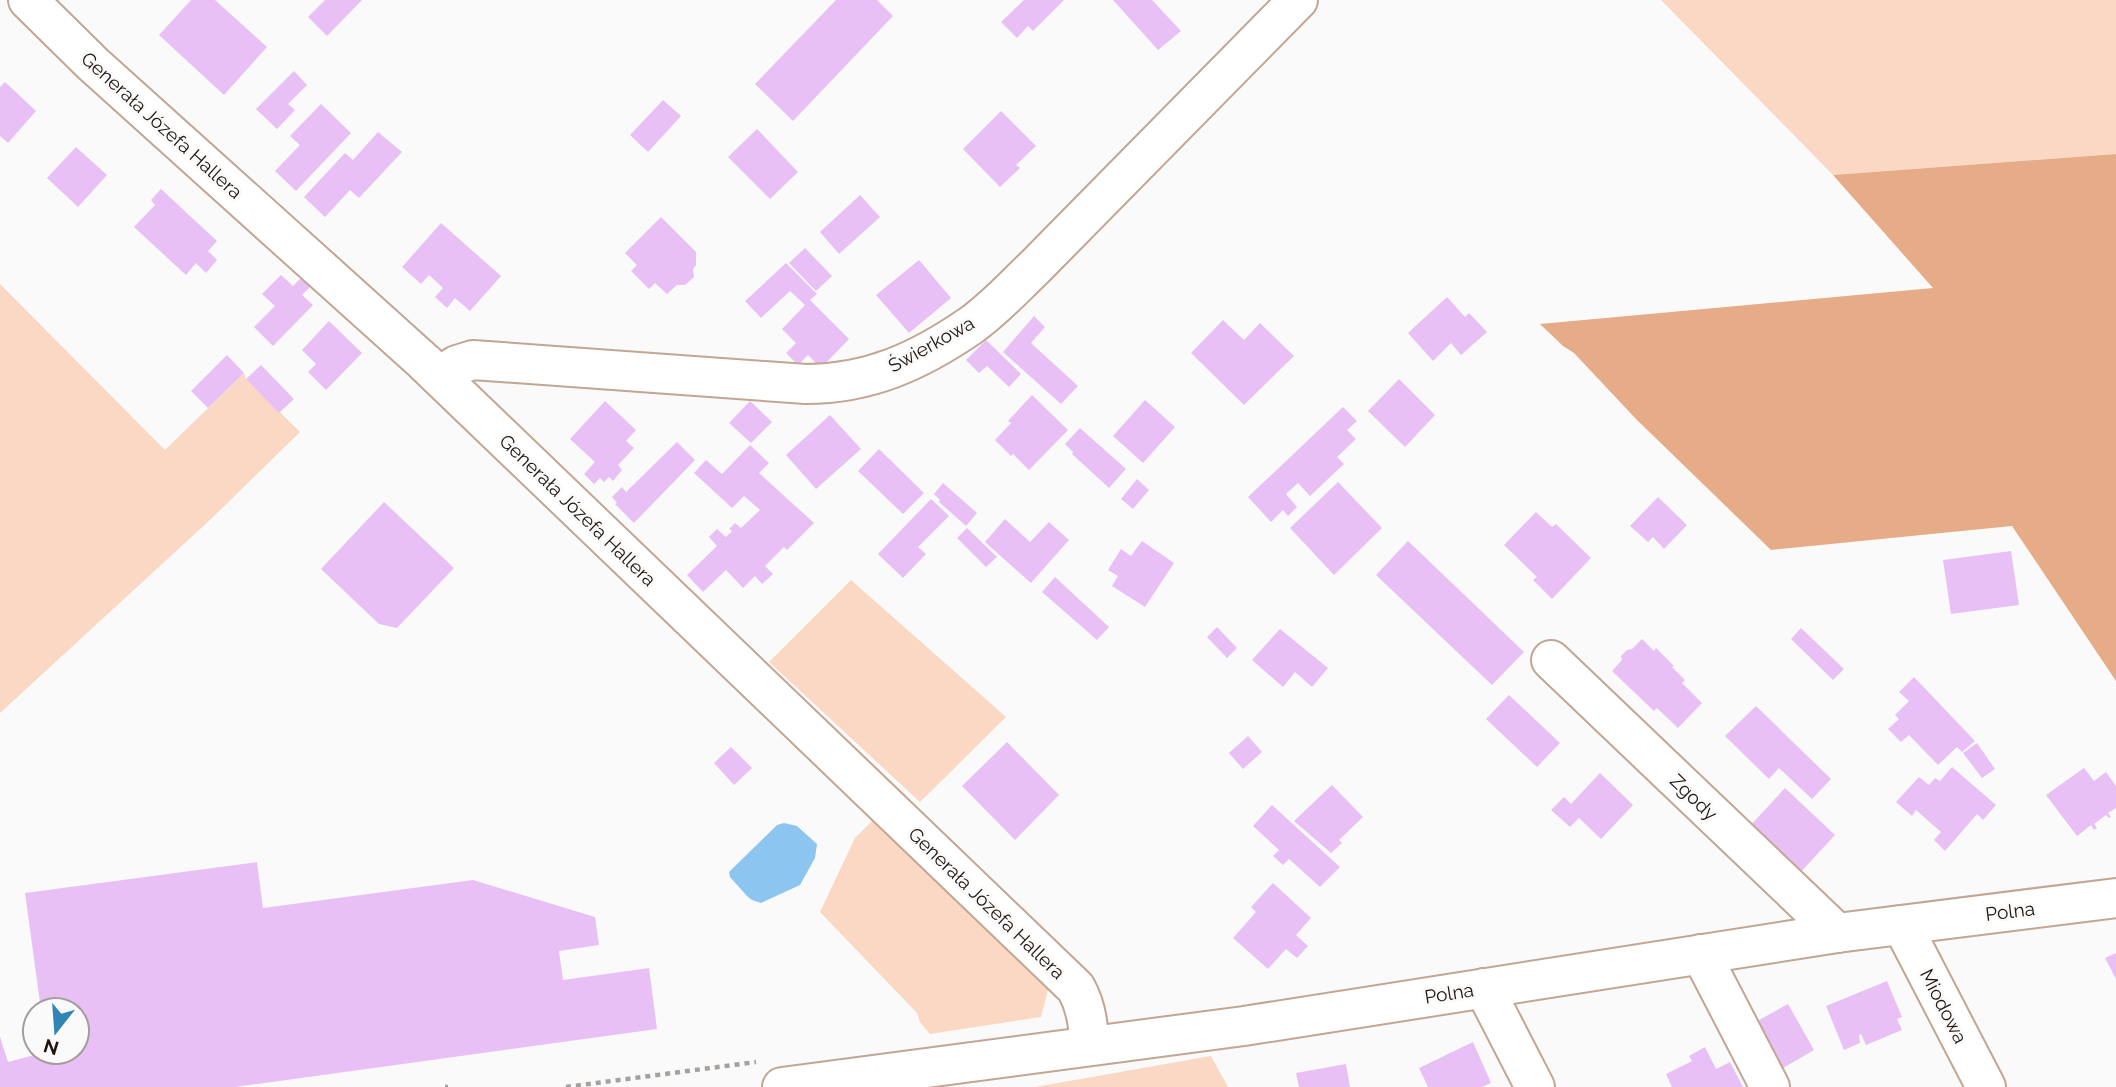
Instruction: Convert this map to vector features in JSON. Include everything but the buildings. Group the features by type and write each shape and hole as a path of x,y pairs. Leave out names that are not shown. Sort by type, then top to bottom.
{"street":[{"name":"Generała Józefa Hallera","path":"28,0 93,64 439,376 1076,988 1082,998 1088,1024 1089,1045"},
{"name":"Świerkowa","path":"439,376 457,365 473,360 832,384 856,380 901,366 971,325 995,305 1298,0"},
{"name":"Zgody","path":"1551,660 1837,933"},
{"name":"Polna","path":"782,1087 1244,1026 1837,933 2116,898"},
{"name":"Miodowa","path":"1902,925 1986,1087"},
{"path":"1700,954 1770,1087"},
{"path":"1484,988 1535,1087"}],"shaded area":[{"path":"1661,0 2116,0 2116,154 1833,175"},
{"path":"2116,154 2116,681 2012,526 1771,550 1636,419 1574,353 1540,324 1933,288 1833,175"},
{"path":"0,284 165,450 244,373 246,379 300,432 211,519 0,713"},
{"path":"851,580 1006,717 920,802 769,662"},
{"path":"877,816 1050,982 1041,1017 930,1034 920,1022 917,1013 820,912 855,838"},
{"path":"1211,1056 1228,1087 1035,1087"}],"water":[{"path":"784,823 797,826 817,844 815,858 800,885 761,903 752,900 730,877 729,872 777,825"}]}
